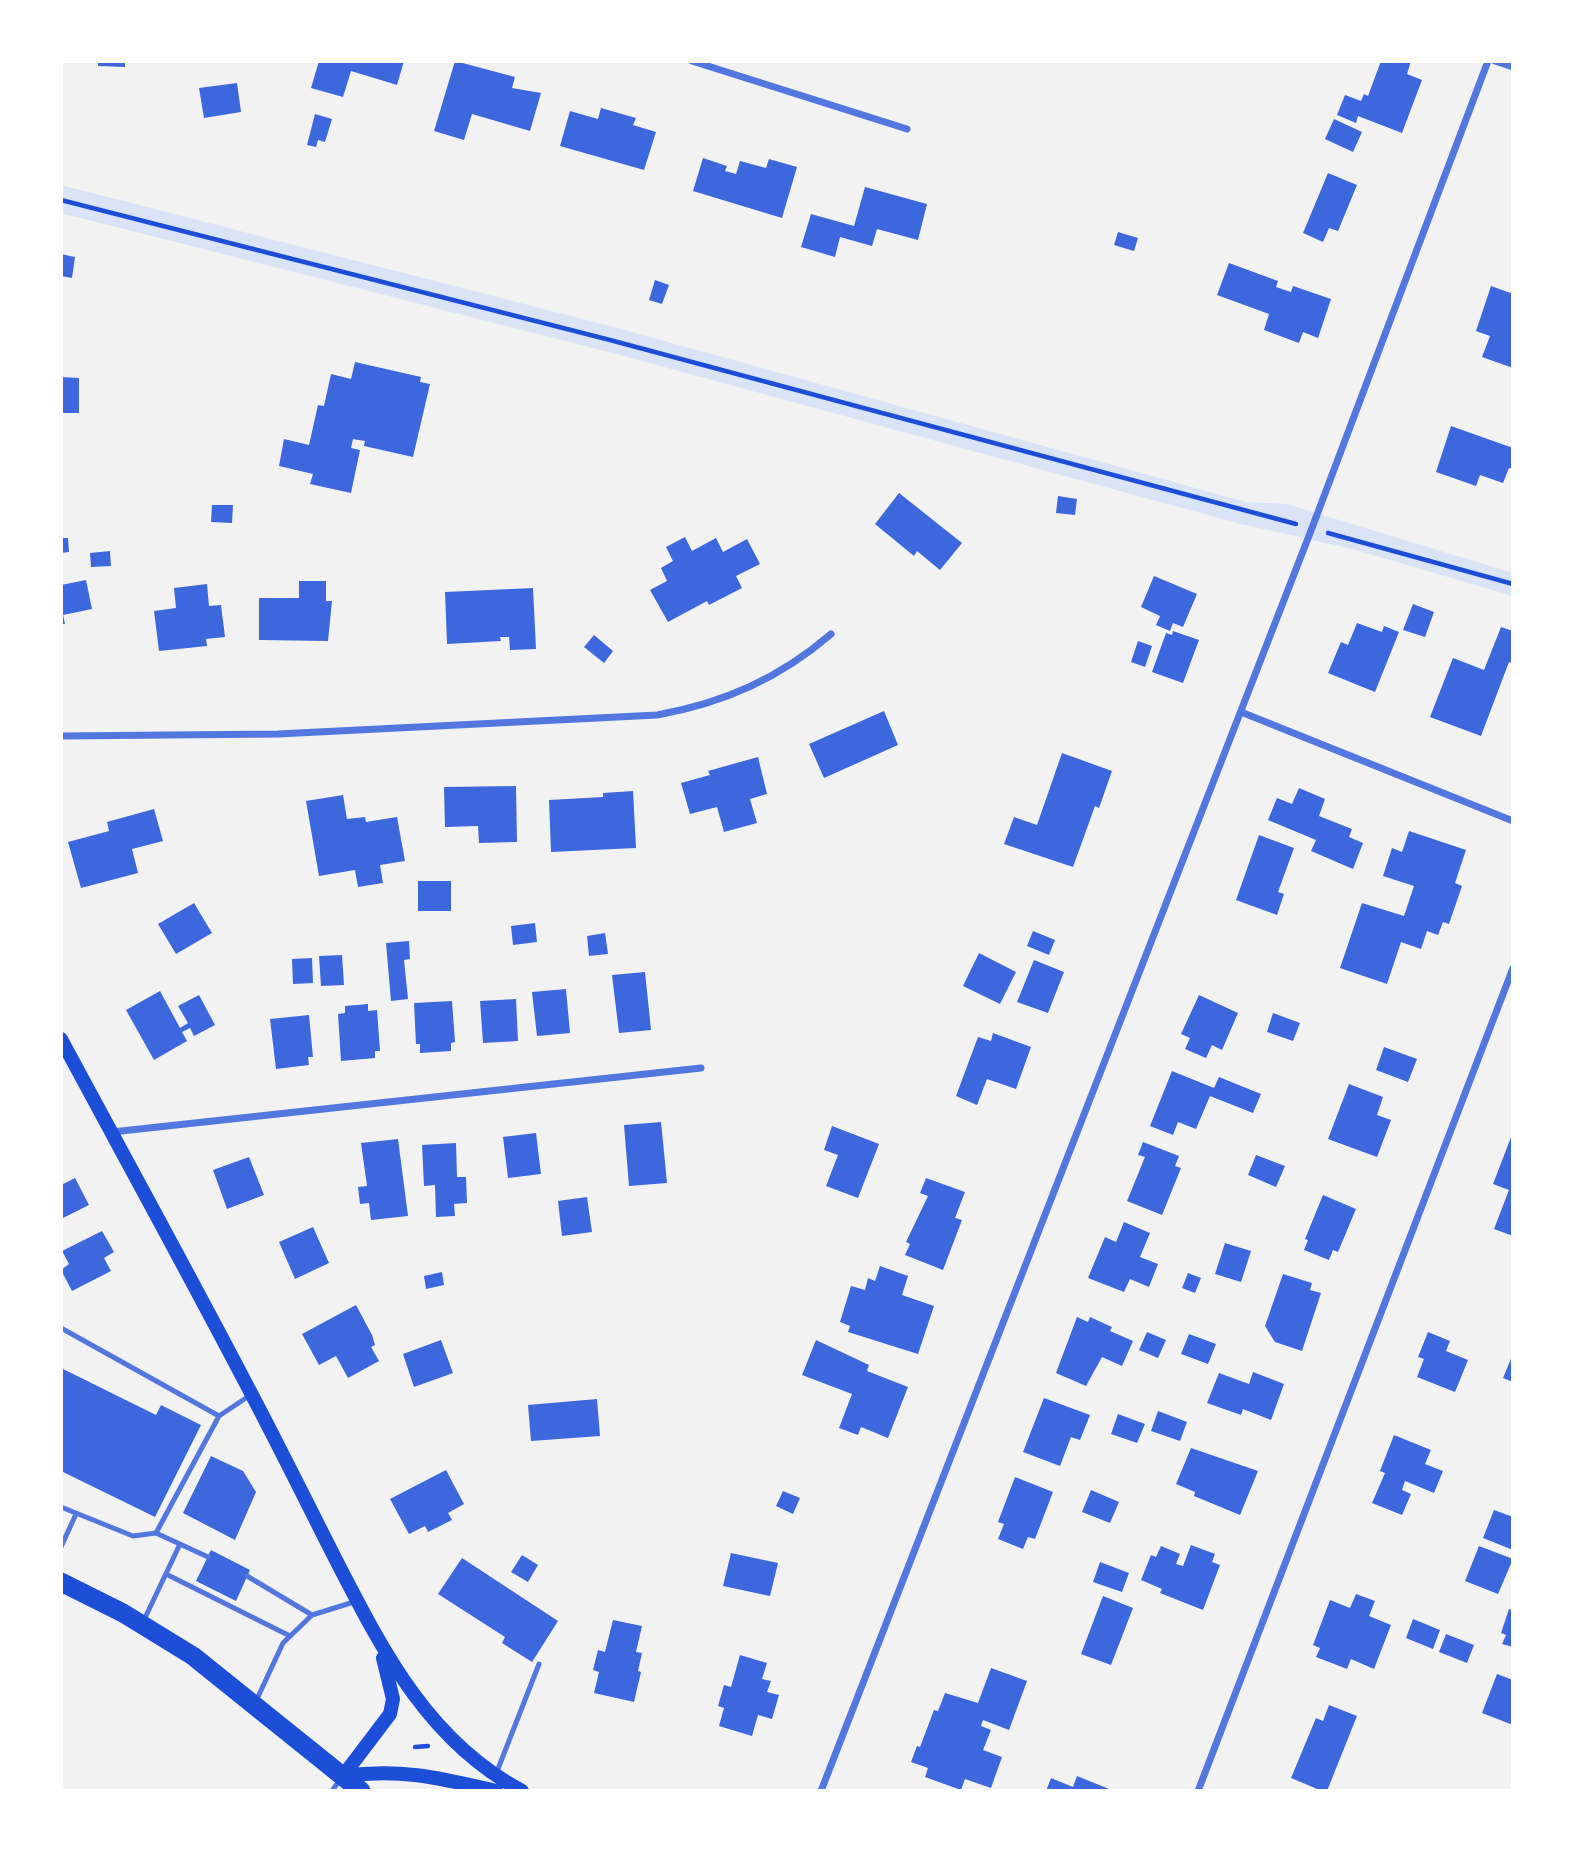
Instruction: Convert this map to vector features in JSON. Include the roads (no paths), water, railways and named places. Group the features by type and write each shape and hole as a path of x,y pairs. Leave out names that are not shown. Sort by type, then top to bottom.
{"highway":[{"path":"61,1582 123,1613 193,1656 255,1704 337,1783 361,1791"}],"main road":[{"path":"61,1040 252,1395 379,1644 431,1718 496,1784"},
{"path":"337,1783 390,1713 391,1685 379,1644"},
{"path":"337,1783 381,1771 496,1784 522,1791"}],"street":[{"path":"692,61 907,129"},
{"path":"821,1791 1241,712 1489,61"},
{"path":"1495,61 1513,67"},
{"path":"61,737 278,734 657,715 699,706 758,684 802,660 831,634"},
{"path":"1241,712 1513,821"},
{"path":"1198,1791 1513,968"},
{"path":"111,1132 701,1068"}],"lane":[{"path":"61,1328 219,1416"},
{"path":"156,1533 219,1416 252,1395"},
{"path":"61,1507 133,1536 156,1533 208,1557"},
{"path":"61,1546 76,1514"},
{"path":"141,1625 180,1544"},
{"path":"166,1574 290,1636"},
{"path":"247,1576 312,1615"},
{"path":"255,1704 283,1643 312,1615 357,1601"},
{"path":"496,1784 539,1664"}]}
